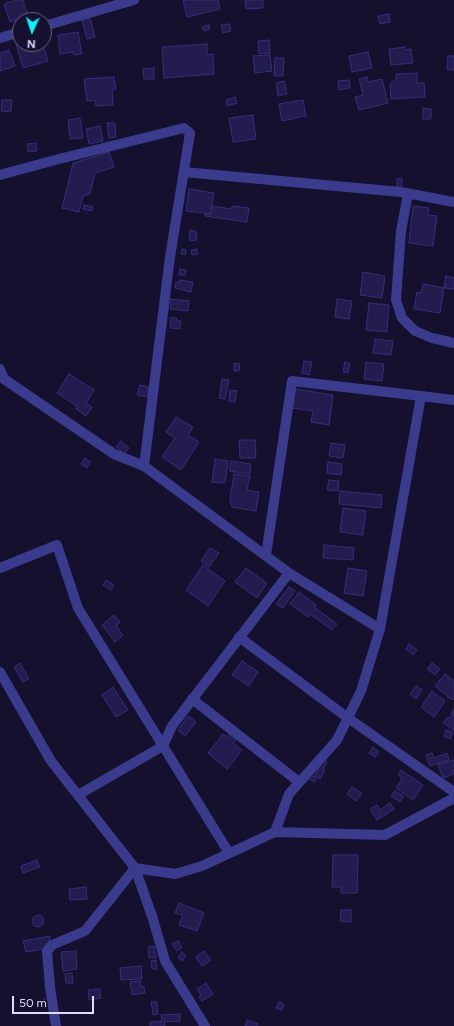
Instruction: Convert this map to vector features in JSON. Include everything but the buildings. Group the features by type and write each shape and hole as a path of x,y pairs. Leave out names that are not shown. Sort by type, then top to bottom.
{"street":[{"path":"52,24 134,0"},
{"path":"0,38 12,34"},
{"path":"0,176 59,159 184,128 190,133 170,257 144,466"},
{"path":"184,172 408,194 454,202"},
{"path":"408,194 402,231 396,300 402,318 415,331 432,338 454,343"},
{"path":"0,369 4,379 114,454 144,466 289,573 380,629"},
{"path":"266,555 292,381 454,400"},
{"path":"275,832 289,794 336,740 362,691 380,629 421,396"},
{"path":"0,568 57,545 78,608 229,853"},
{"path":"78,796 163,746 172,726 289,573"},
{"path":"239,637 348,718 454,792"},
{"path":"0,672 51,761 135,868 153,919 165,961 206,1026"},
{"path":"192,699 299,782"},
{"path":"135,868 175,874 202,866 275,832 385,835 454,798"},
{"path":"56,1026 50,987 47,951 52,945 85,931 135,868"}]}
